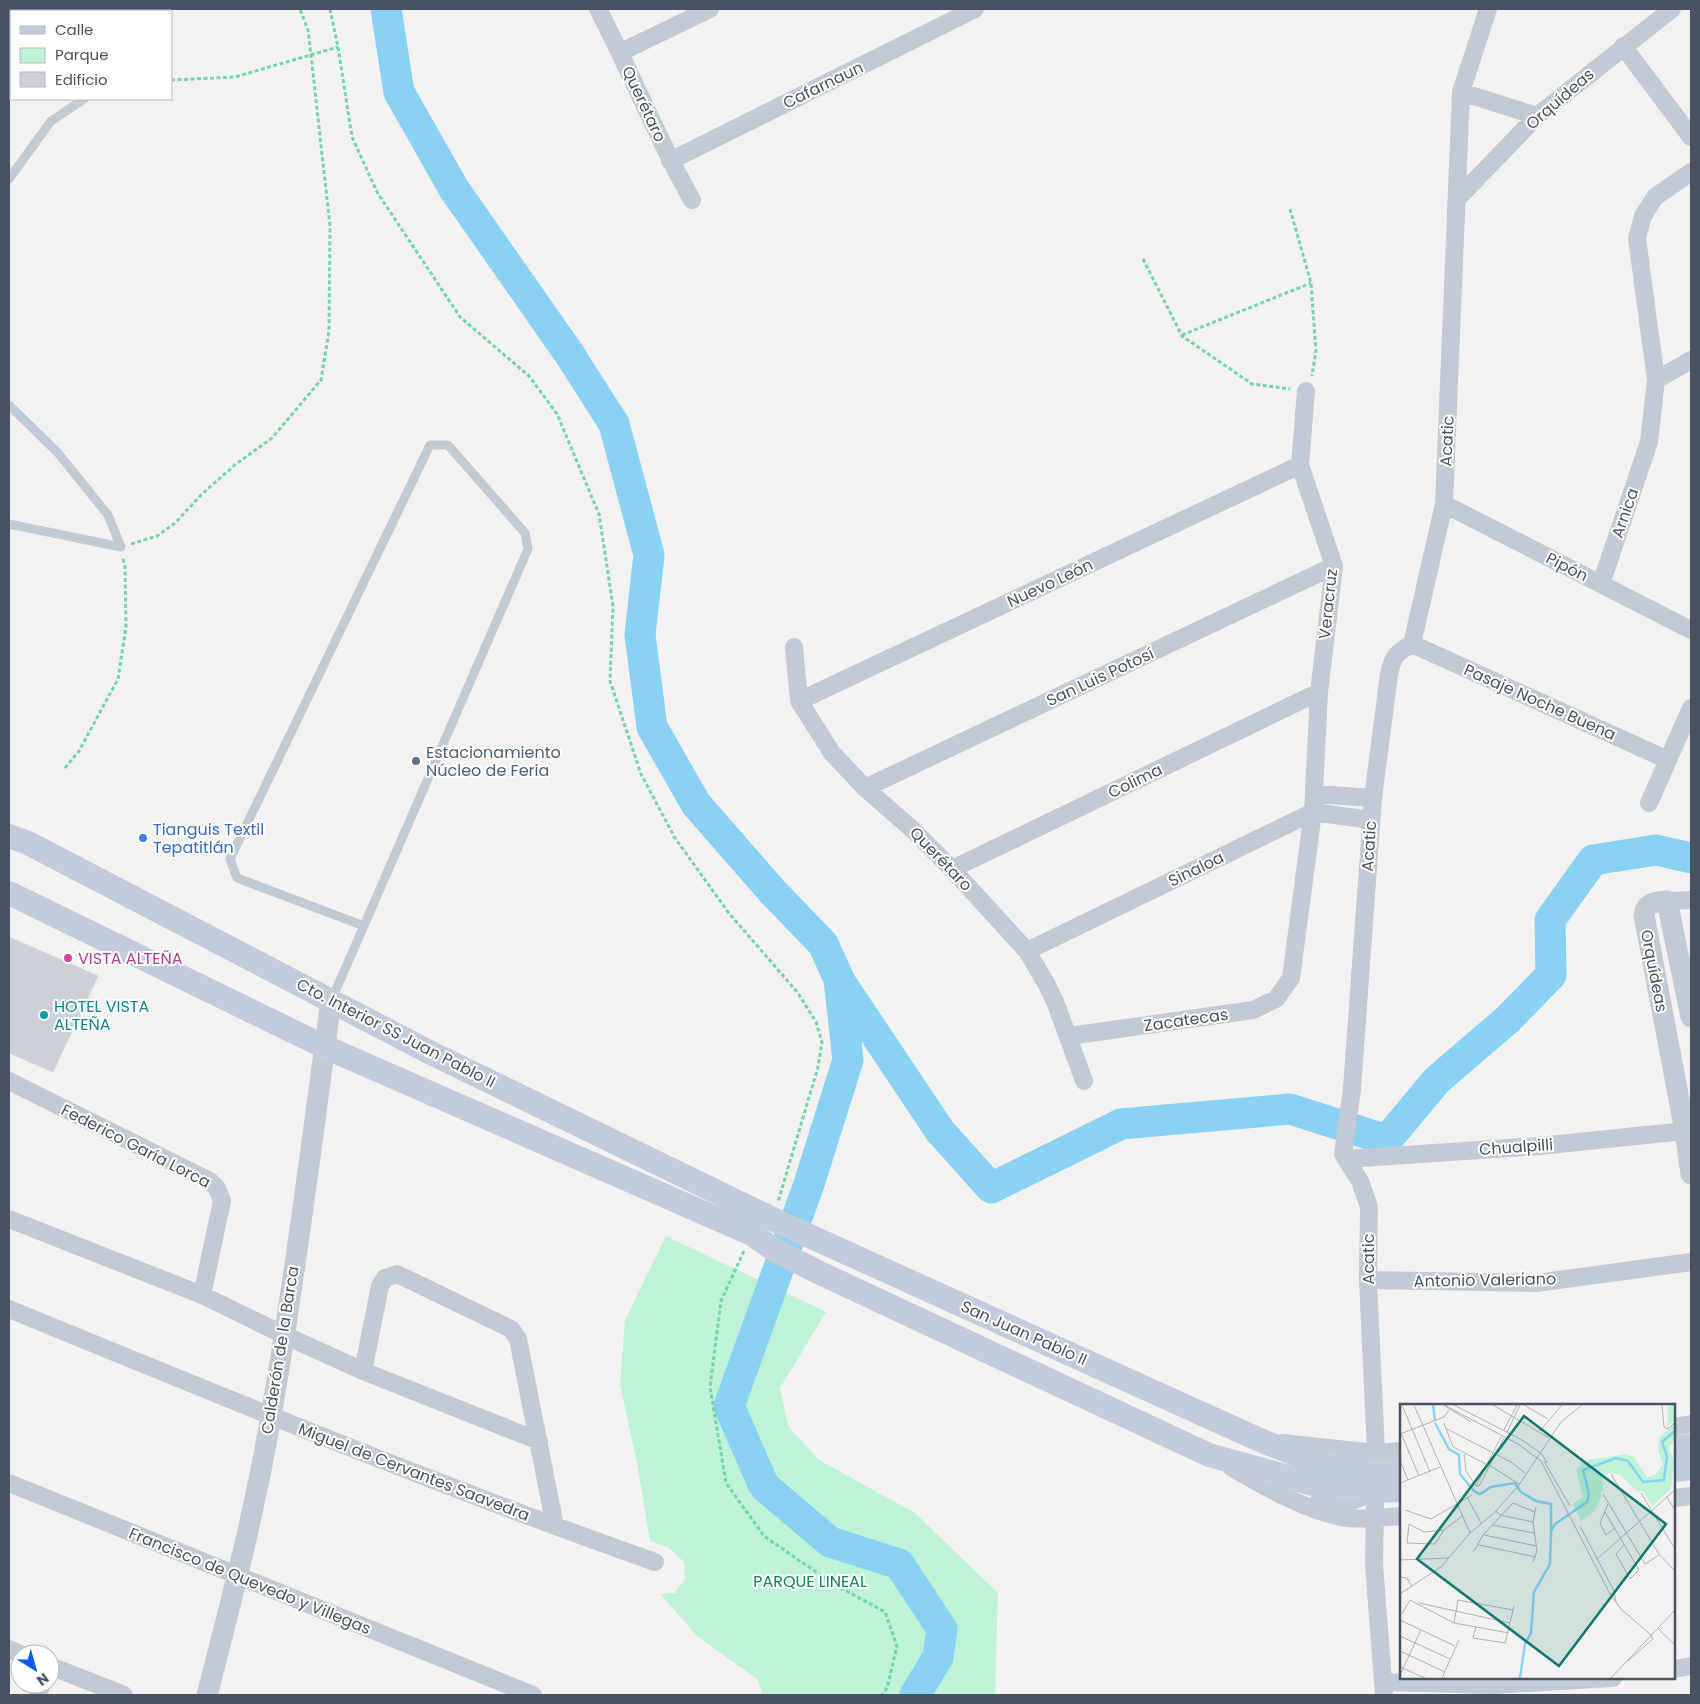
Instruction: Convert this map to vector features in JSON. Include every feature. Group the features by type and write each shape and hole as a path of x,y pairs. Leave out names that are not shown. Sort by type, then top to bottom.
{"main road":[{"name":"Cto. Interior SS Juan Pablo II","path":"9,836 28,843 431,1052 779,1222"},
{"path":"9,893 325,1047 752,1234"},
{"name":"San Juan Pablo II","path":"779,1222 1262,1441 1313,1461 1376,1472 1400,1489"},
{"name":"San Juan Pablo II","path":"752,1234 776,1251 820,1273 1209,1454 1313,1484 1376,1472 1400,1471"},
{"path":"1675,1448 1691,1446"},
{"path":"1675,1470 1691,1468"}],"street":[{"name":"Querétaro","path":"598,9 670,161 692,200"},
{"path":"620,52 710,9"},
{"name":"Cafarnaun","path":"670,161 975,9"},
{"name":"Acatic","path":"1384,1689 1374,1564 1376,1472 1368,1280 1369,1206 1360,1181 1345,1157 1352,1089 1373,798 1389,674 1393,658 1412,644 1444,504 1461,92 1488,9"},
{"name":"Orquídeas","path":"1458,198 1537,116 1672,9"},
{"path":"1623,46 1691,137"},
{"path":"1461,92 1537,116"},
{"name":"Arnica","path":"1601,584 1649,442 1656,380 1637,238 1643,216 1655,197 1691,172"},
{"path":"1656,380 1691,360"},
{"name":"Veracruz","path":"1291,978 1315,794 1319,692 1334,566 1300,465 1306,391"},
{"name":"Nuevo León","path":"799,701 1300,465"},
{"name":"Pipón","path":"1444,504 1691,630"},
{"name":"San Luis Potosí","path":"865,788 1334,566"},
{"name":"Pasaje Noche Buena","path":"1412,644 1668,760"},
{"name":"Querétaro","path":"794,647 799,701 832,753 865,788 914,830 1027,951 1047,985 1069,1036 1084,1081"},
{"name":"Colima","path":"952,869 1319,692"},
{"path":"1649,803 1691,708"},
{"path":"1315,794 1373,798"},
{"path":"1313,812 1371,820"},
{"name":"Sinaloa","path":"1027,951 1313,812"},
{"path":"1667,901 1691,900"},
{"name":"Orquídeas","path":"1691,1017 1667,901 1651,903 1645,908 1644,915 1685,1130 1691,1174"},
{"name":"Zacatecas","path":"1069,1036 1253,1010 1276,999 1291,978"},
{"name":"Calderón de la Barca","path":"208,1695 238,1577 271,1417 331,1001"},
{"name":"Federico Garía Lorca","path":"9,1081 210,1181 217,1188 222,1201 202,1295"},
{"name":"Chualpilli","path":"1345,1157 1539,1146 1685,1130"},
{"path":"9,1219 202,1295 363,1372 539,1441"},
{"name":"Antonio Valeriano","path":"1368,1280 1536,1283 1691,1262"},
{"path":"363,1372 380,1286 385,1278 397,1274 511,1330 518,1339 555,1526"},
{"name":"Miguel de Cervantes Saavedra","path":"9,1309 271,1417 555,1526 655,1562"},
{"path":"1675,1427 1691,1424"},
{"name":"San Juan Pablo II","path":"1376,1472 1400,1452"},
{"name":"San Juan Pablo II","path":"1209,1454 1287,1498 1326,1512 1348,1518 1400,1516"},
{"path":"1252,1479 1284,1493 1314,1501 1345,1504 1376,1472"},
{"name":"Francisco de Quevedo y Villegas","path":"9,1483 533,1695"},
{"path":"1675,1498 1691,1496"},
{"path":"1675,1669 1691,1666"},
{"path":"60,1670 124,1695"},
{"path":"1384,1689 1493,1690 1603,1679"}],"lane":[{"path":"9,179 51,121 82,100"},
{"path":"9,405 58,452 108,515 121,547"},
{"path":"331,1001 364,926 528,549 525,533 448,445 430,445 230,860 237,878 364,926"},
{"path":"9,524 121,547"}],"path":[{"path":"65,768 79,751 118,679 126,627 125,567 121,547 157,536 176,523 202,494 272,438 321,380 328,331 330,226 308,30 300,9"},
{"path":"330,9 352,137 377,192 460,317 529,376 556,414 599,514 614,606 610,681 641,774 675,838 728,912 798,993 816,1022 822,1042 818,1067 779,1222"},
{"path":"172,80 235,78 338,47"},
{"path":"1143,259 1182,336 1252,384 1306,391 1313,372 1316,351 1312,283 1290,209"},
{"path":"1182,336 1312,283"},
{"path":"752,1234 721,1301 710,1386 726,1483 764,1536 832,1583 885,1612 897,1646 887,1688 882,1695"}],"green space":[{"name":"PARQUE LINEAL","path":"666,1236 826,1312 780,1388 788,1426 819,1460 915,1513 998,1593 995,1695 759,1695 762,1691 757,1679 697,1636 660,1594 675,1593 685,1579 684,1562 668,1547 650,1541 637,1463 620,1384 625,1320"}],"building":[{"name":"HOTEL VISTA ALTEÑA","path":"9,937 98,976 53,1072 9,1053"}],"waterway":[{"path":"386,9 399,92 454,189 570,355 614,424 649,555 640,635 652,727 696,804 772,891 823,944 839,979 848,1060 809,1184 729,1406 764,1486 830,1542 899,1564 942,1629 938,1657 915,1695"},
{"path":"841,983 940,1131 991,1188 1121,1124 1290,1109 1387,1140 1437,1080 1507,1020 1551,975 1550,920 1593,860 1656,850 1691,858"}],"place":[{"name":"Estacionamiento Núcleo de Feria","path":"416,761"},
{"name":"Tianguis Textil Tepatitlán","path":"143,838"},
{"name":"VISTA ALTEÑA","path":"68,958"},
{"name":"HOTEL VISTA ALTEÑA","path":"44,1015"}]}
